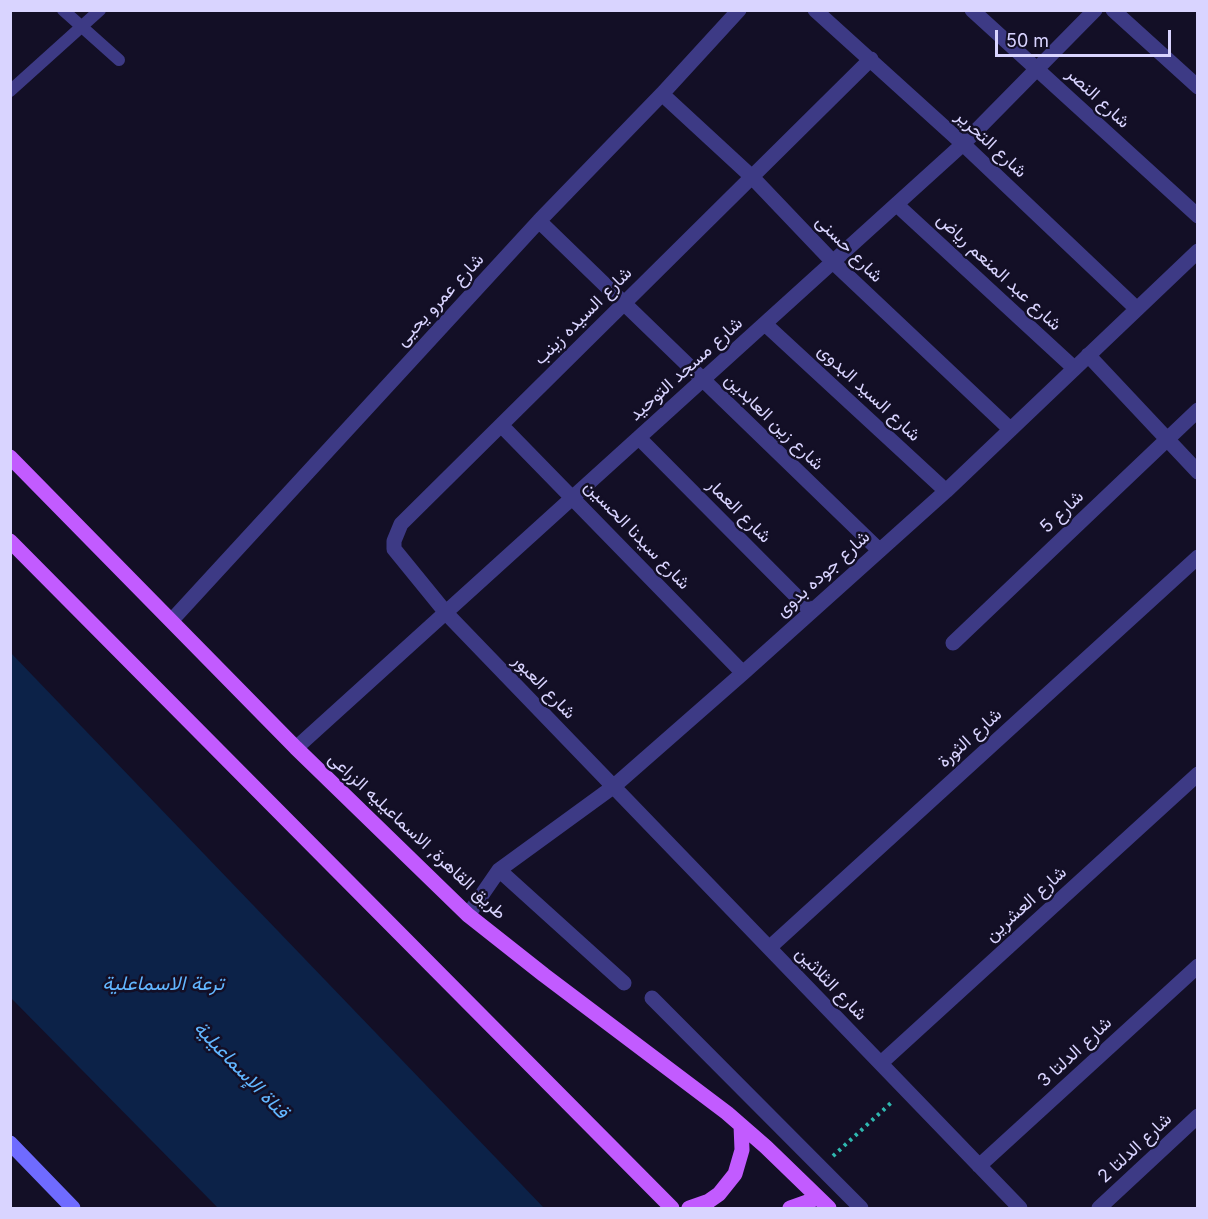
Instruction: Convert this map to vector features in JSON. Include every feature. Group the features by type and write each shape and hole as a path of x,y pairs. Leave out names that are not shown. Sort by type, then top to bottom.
{"main road":[{"name":"طريق القاهرة, الاسماعيليه الزراعى","path":"10,457 296,748 468,915 741,1125 824,1203"},
{"path":"10,541 672,1209"},
{"path":"689,1209 714,1197 728,1185 735,1174 742,1150 741,1125"},
{"path":"10,1143 73,1209"},
{"path":"790,1209 804,1202 824,1203"}],"street":[{"name":"شارع عمرو يحيى","path":"172,620 539,221 662,94 739,10"},
{"name":"شارع التحرير","path":"815,10 963,144 1137,309"},
{"name":"شارع النصر","path":"972,10 1197,216"},
{"name":"شارع مسجد التوحيد","path":"296,748 447,614 897,205 963,144 1095,10"},
{"path":"1113,10 1197,87"},
{"name":"شارع السيده زينب","path":"447,614 394,549 394,541 402,524 871,59"},
{"name":"شارع حسنى","path":"662,94 752,177 834,263 1010,429"},
{"name":"شارع عبد المنعم رياض","path":"897,205 1074,368"},
{"name":"شارع زين العابدين","path":"539,221 879,550"},
{"name":"شارع جوده بدوى","path":"468,915 499,870 613,787 743,673 946,491 1197,251"},
{"name":"شارع السيد البدوى","path":"765,324 946,491"},
{"path":"1088,355 1197,472"},
{"name":"شارع 5","path":"953,643 1197,410"},
{"name":"شارع سيدنا الحسين","path":"501,425 743,673"},
{"name":"شارع العمار","path":"639,438 812,611"},
{"name":"شارع الثورة","path":"769,948 1197,557"},
{"name":"شارع العبور","path":"447,614 613,787"},
{"name":"شارع العشرين","path":"881,1063 1197,774"},
{"name":"شارع الثلاثين","path":"613,787 1020,1209"},
{"path":"499,870 624,983"},
{"name":"شارع الدلتا 3","path":"980,1166 1197,966"},
{"path":"652,998 861,1209"},
{"name":"شارع الدلتا 2","path":"1100,1209 1197,1116"}],"lane":[{"path":"63,10 119,60"},
{"path":"10,91 100,10"}],"path":[{"path":"819,1168 906,1089"}],"water":[{"name":"ترعة الاسماعلية","path":"10,653 544,1208 218,1208 11,998"}],"water label":[{"name":"قناة الإسماعيلية","path":"241,1070"}]}
